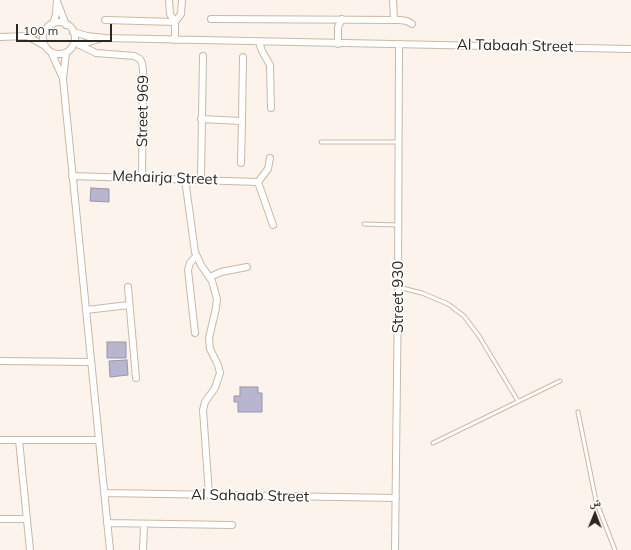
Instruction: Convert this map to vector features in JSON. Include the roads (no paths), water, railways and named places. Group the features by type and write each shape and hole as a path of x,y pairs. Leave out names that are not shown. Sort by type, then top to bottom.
{"street":[{"path":"169,0 170,14 175,22"},
{"path":"174,40 175,22 181,14 182,0"},
{"path":"393,0 394,20"},
{"path":"53,24 57,2"},
{"path":"57,2 66,25 73,32 87,36 105,38"},
{"path":"211,19 404,20 412,24"},
{"path":"338,44 338,27 342,19"},
{"path":"105,20 175,22"},
{"path":"0,37 27,36 46,29 53,24 60,23 66,25"},
{"path":"45,46 43,37 46,29"},
{"path":"71,48 75,40 73,32"},
{"path":"27,36 38,41 51,52 63,79"},
{"path":"51,52 58,54 66,52 71,48 105,38"},
{"name":"Al Tabaah Street","path":"105,38 631,49"},
{"path":"259,42 260,48 270,65 271,108"},
{"name":"Street 930","path":"395,550 399,44"},
{"name":"Street 969","path":"80,45 94,52 134,56 142,62 142,178"},
{"path":"66,52 63,79 110,550"},
{"path":"201,179 203,56"},
{"path":"241,163 243,57"},
{"path":"201,119 242,121"},
{"path":"270,158 268,169 258,182 273,225"},
{"name":"Mehairja Street","path":"72,176 258,182"},
{"path":"185,179 193,245 196,256 210,277 215,290 217,304 210,332 209,343 220,373 215,388 205,402 203,410 209,495"},
{"path":"195,333 188,270 190,263 196,256"},
{"path":"210,277 222,272 247,267"},
{"path":"128,287 136,378"},
{"path":"86,310 129,305"},
{"path":"0,361 91,362"},
{"path":"0,440 99,440"},
{"path":"19,440 30,550"},
{"name":"Al Sahaab Street","path":"104,493 396,498"},
{"path":"0,518 27,519"},
{"path":"107,523 232,525"},
{"path":"143,550 144,524"}],"lane":[{"path":"321,142 399,142"},
{"path":"364,224 398,225"},
{"path":"398,287 422,293 448,304 464,316 479,336 518,401"},
{"path":"433,443 560,381"},
{"path":"578,412 596,501 615,550"}]}
